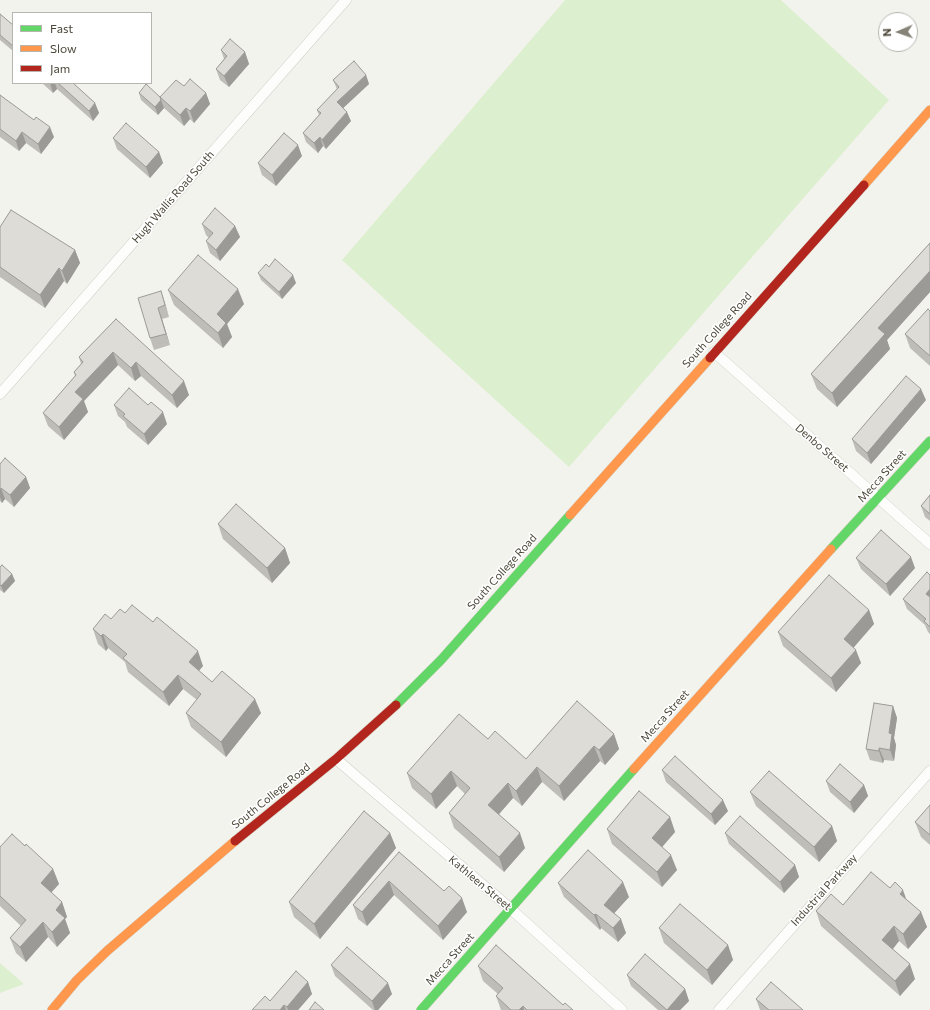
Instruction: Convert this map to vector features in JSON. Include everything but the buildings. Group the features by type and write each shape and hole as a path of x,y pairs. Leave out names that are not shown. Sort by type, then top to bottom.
{"street":[{"name":"Hugh Wallis Road South","path":"0,394 346,0"},
{"name":"South College Road","path":"52,1010 78,980 107,951 390,711 441,660 930,110"},
{"name":"Denbo Street","path":"714,352 930,544"},
{"name":"Mecca Street","path":"421,1010 762,625 930,441"},
{"name":"Kathleen Street","path":"336,758 511,909 622,1010"},
{"name":"Industrial Parkway","path":"719,1010 930,771"}],"green space":[{"path":"565,0 781,0 889,100 569,467 342,260"},
{"path":"0,963 24,984 0,993"}],"traffic: fast":[{"path":"831,549 930,441"},
{"path":"396,705 441,660 570,515"},
{"path":"421,1010 634,769"}],"traffic: slow":[{"path":"864,185 930,110"},
{"path":"570,515 710,358"},
{"path":"634,769 831,549"},
{"path":"52,1010 77,980 107,951 235,841"}],"traffic: jam":[{"path":"710,358 864,185"},
{"path":"235,841 336,759 396,705"}]}
